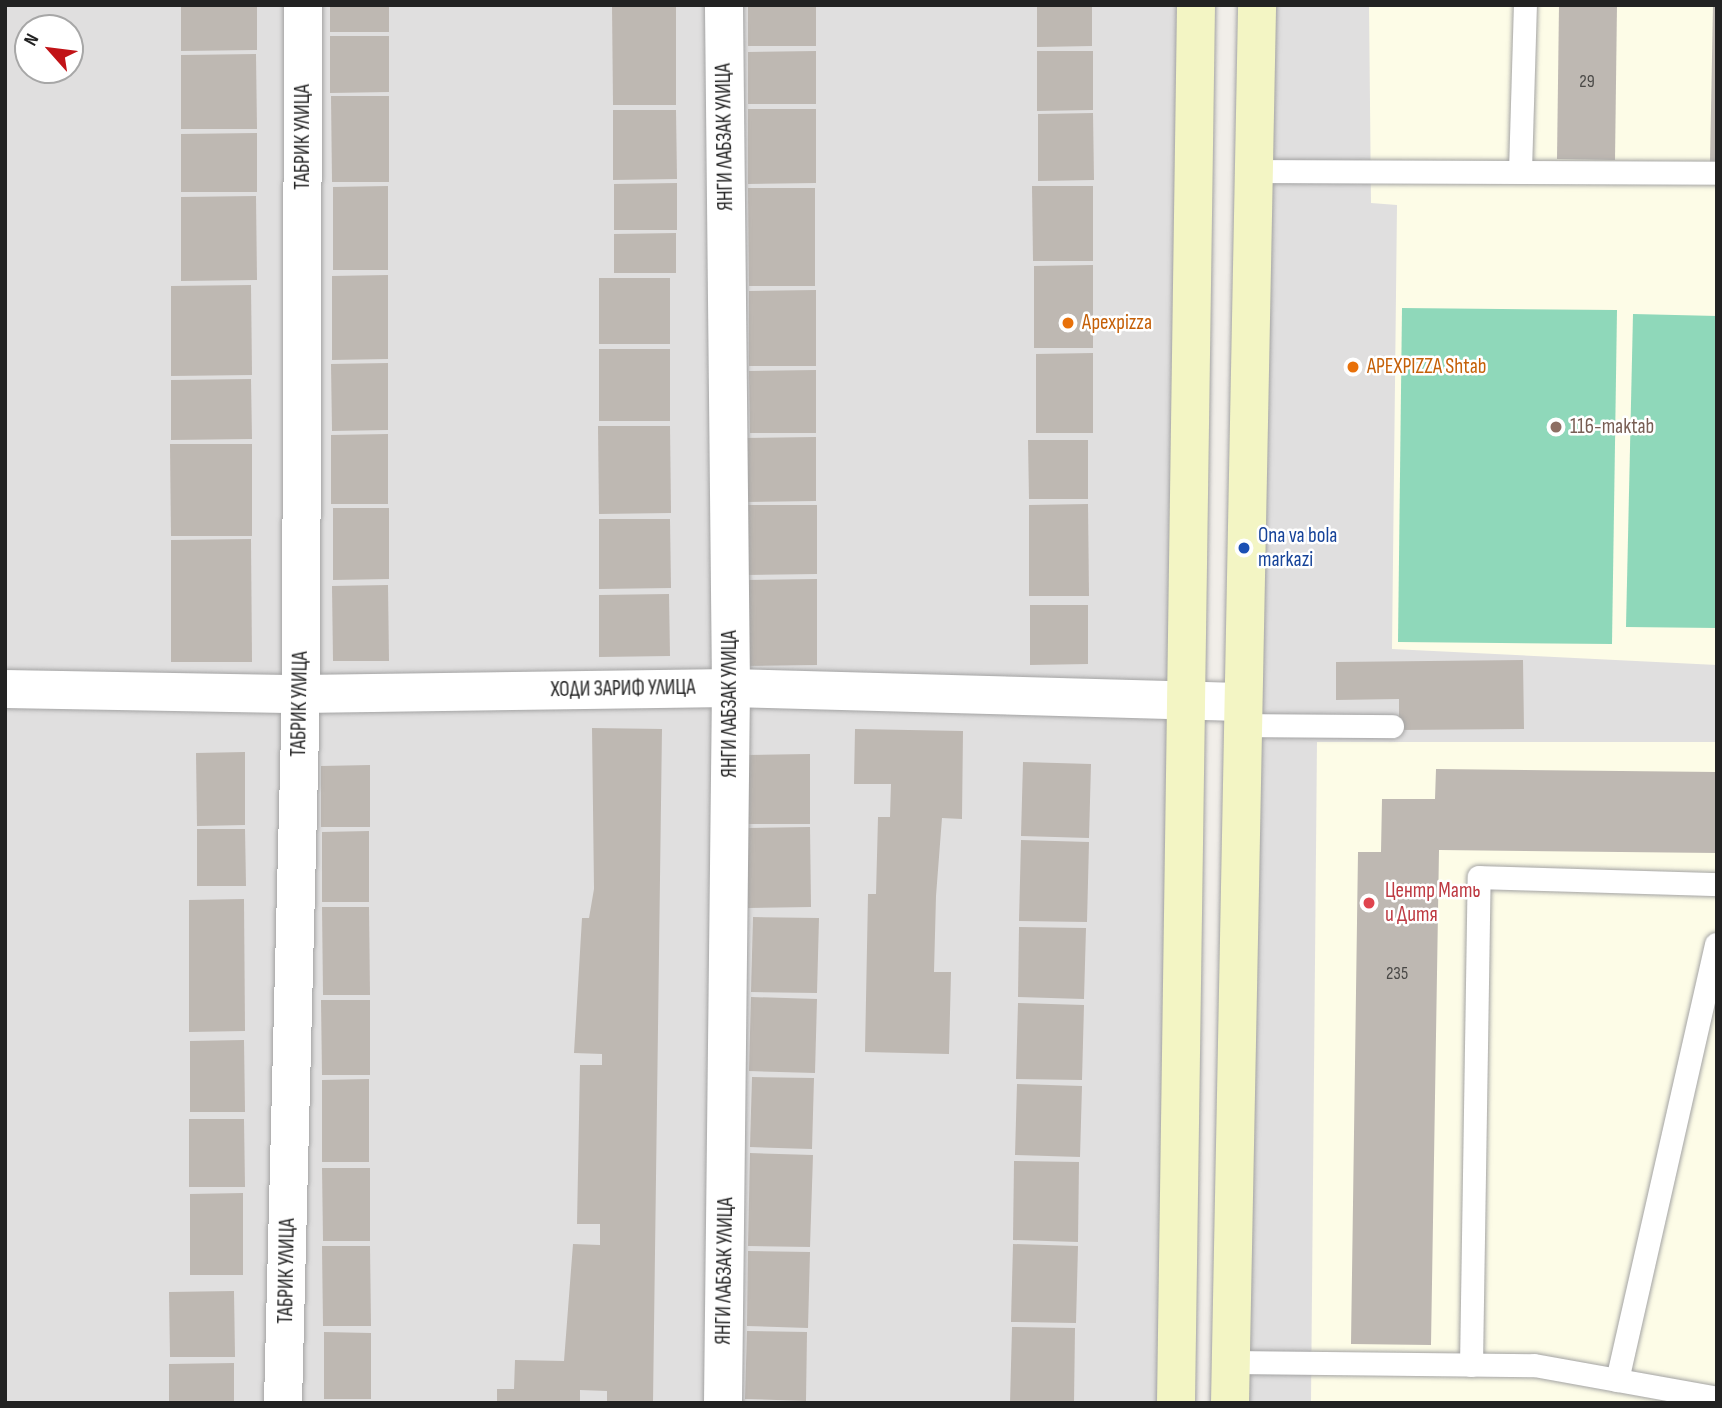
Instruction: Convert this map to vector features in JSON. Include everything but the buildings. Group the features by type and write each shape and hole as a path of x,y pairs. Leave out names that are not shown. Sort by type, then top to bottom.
{"main road":[{"path":"1176,1403 1196,5"},
{"path":"1230,1403 1241,713 1257,5"}],"street":[{"name":"ТАБРИК УЛИЦА","path":"283,1403 301,694 303,5"},
{"name":"ЯНГИ ЛАБЗАК УЛИЦА","path":"723,1403 731,688 724,5"},
{"name":"ХОДИ ЗАРИФ УЛИЦА","path":"5,689 301,694 731,688 1186,702 1241,713"}],"lane":[{"path":"1520,171 1525,5"},
{"path":"1254,172 1717,173"},
{"path":"1241,713 1392,726"},
{"path":"1471,1365 1479,877 1717,884"},
{"path":"1617,1380 1716,944"},
{"path":"1231,1362 1534,1365 1717,1398"}],"shaded area":[{"path":"5,5 1196,5 1176,1403 5,1403"},
{"path":"1257,5 1717,5 1717,1403 1230,1403"},
{"name":"116-maktab","path":"1369,5 1717,5 1717,665 1392,649 1397,205 1371,203"},
{"path":"1317,742 1717,742 1717,1403 1311,1403"}],"green space":[{"path":"1402,308 1617,310 1612,644 1398,642"},
{"path":"1633,314 1717,316 1717,628 1626,627"}],"place":[{"name":"Apexpizza","path":"1068,323"},
{"name":"APEXPIZZA Shtab","path":"1353,367"},
{"name":"116-maktab","path":"1556,427"},
{"name":"Ona va bola markazi","path":"1244,548"},
{"name":"Центр Мать и Дитя","path":"1369,903"}]}
